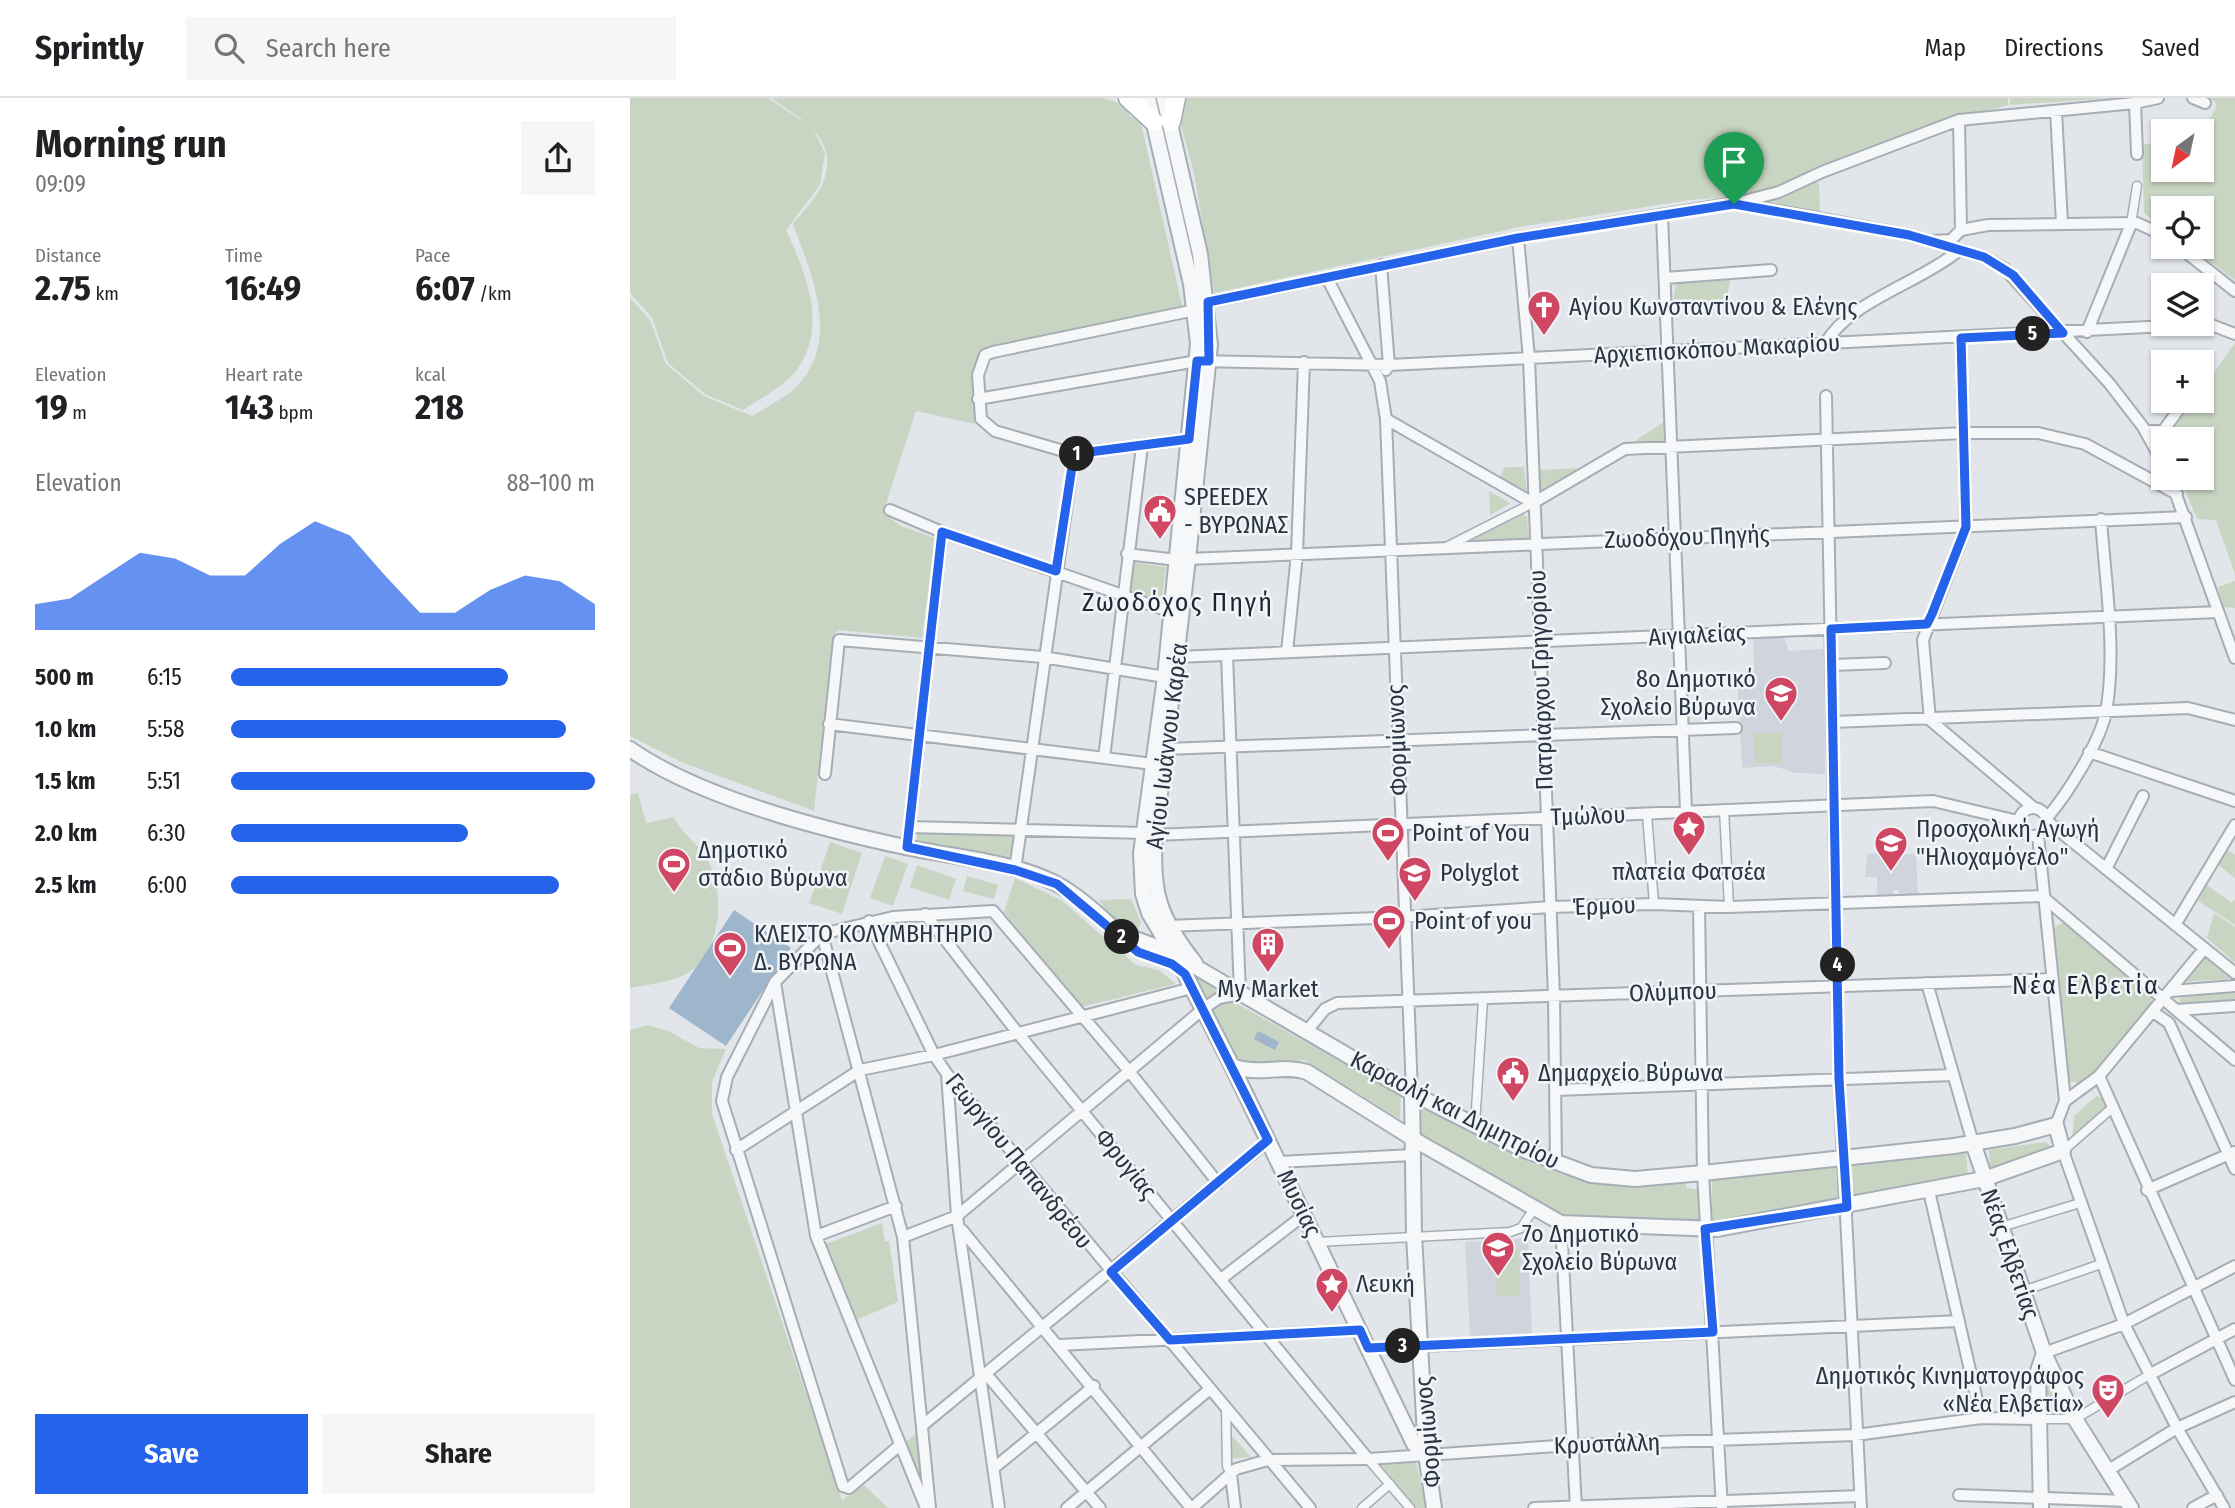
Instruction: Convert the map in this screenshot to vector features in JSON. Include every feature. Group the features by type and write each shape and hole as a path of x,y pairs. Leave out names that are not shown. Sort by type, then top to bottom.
{"main road":[{"path":"1128,98 1162,122 1176,98"}],"street":[{"name":"Αγίου Ιωάννου Καρέα","path":"1148,98 1162,122 1195,225 1201,306 1203,361 1182,559 1171,612 1153,764 1149,834 1156,897 1167,926 1192,971"},
{"name":"Αγίου Ιωάννου Καρέα","path":"1162,122 1164,98"},
{"path":"1189,439 1074,454 995,430 981,419 978,399 978,375 985,355 1381,265 1518,238 1734,204 1779,192 1835,167 1959,120 2135,103 2158,98"},
{"path":"2193,98 2205,103"},
{"path":"2135,103 2137,154"},
{"path":"2056,111 2062,223"},
{"path":"1959,120 1961,230"},
{"path":"2087,331 2131,223 2137,186"},
{"path":"1734,204 1929,241 1957,252 1984,257 2006,269 2146,431 2151,440"},
{"path":"1662,216 1686,811"},
{"path":"1929,241 1951,240 1961,230 1988,225 2143,223 2151,228"},
{"name":"Πατριάρχου Γρηγορίου","path":"1518,238 1529,358 1555,996 1556,1164"},
{"path":"1825,344 1833,330 1852,315 1957,252"},
{"path":"2194,259 2235,292"},
{"path":"1380,381 1389,365 1381,265"},
{"path":"1665,278 1771,270"},
{"name":"Φορμίωνος","path":"1327,278 1380,381 1386,419 1403,917 1409,1002 1414,1235 1426,1454 1434,1508"},
{"name":"Αρχιεπισκόπου Μακαρίου","path":"978,399 1203,361 1370,366 2209,324 2235,334"},
{"path":"1961,338 1966,527 1923,640 1930,720 2034,808 2042,811 2046,820 2235,973"},
{"name":"Αγίου Ιωάννου Καρέα","path":"1170,952 1149,914 1141,873 1166,749 1177,657 1189,439 1203,361"},
{"path":"1287,652 1297,554 1304,362"},
{"path":"1826,396 1839,1079 1861,1508"},
{"path":"2146,431 2163,431 2176,413"},
{"path":"1386,419 1533,503"},
{"path":"1446,547 1533,503 1625,449 1965,433 2038,433 2078,442 2106,453 2177,494"},
{"path":"1104,758 1142,446"},
{"path":"1015,870 1043,657 1074,454"},
{"path":"2175,490 2235,658"},
{"path":"890,510 942,532 1171,612"},
{"name":"Ζωοδόχου Πηγής","path":"1127,554 1182,559 2186,517"},
{"path":"2034,808 2026,809 2018,821 2024,833 2038,835 2044,830 2046,820 2089,751 2106,713 2109,615 2101,519"},
{"path":"907,847 942,532"},
{"name":"Αιγιαλείας","path":"1177,657 2218,612"},
{"path":"825,774 839,640 1043,657 1165,677"},
{"path":"903,1237 957,1216 1203,1009 1219,998 1240,993 1231,832 1227,655"},
{"path":"1832,665 1885,663"},
{"path":"1833,722 2188,708 2235,720"},
{"path":"829,724 1153,764"},
{"path":"1166,749 1736,728"},
{"name":"Καραολή και Δημητρίου","path":"630,749 668,771 747,802 907,847 1015,870 1057,884 1138,952 1192,971 1240,993 1412,1093 1556,1164 1591,1175 1636,1179 1703,1173 1973,1143 2056,1125"},
{"path":"2089,751 2235,801"},
{"path":"2106,869 2143,796"},
{"name":"Τμώλου","path":"910,827 1149,834 1231,832 1934,801 2018,821"},
{"path":"1724,809 1729,907"},
{"path":"1647,814 1654,904"},
{"path":"2175,925 2235,825"},
{"path":"2038,835 2042,896 2066,1101 2056,1125 2063,1152 2124,1324 2177,1428 2224,1508"},
{"path":"2042,896 2167,995 2176,1010 2235,1060"},
{"name":"Έρμου","path":"1167,926 1403,917 1551,907 1654,904 1729,907 2042,896"},
{"path":"1699,906 1705,1229 1722,1504"},
{"path":"900,1445 853,1485 846,1488 841,1481 725,1115 723,1089 747,1031 775,982 822,934 869,921 925,914 993,911 1219,1182"},
{"name":"Φρυγίας","path":"925,914 1017,1032 1410,1508"},
{"path":"1132,938 1149,932 1149,914"},
{"name":"Γεωργίου Παπανδρέου","path":"869,921 934,1055 947,1074 1310,1508"},
{"path":"1117,932 1170,952"},
{"path":"822,934 903,1237 923,1425 928,1508"},
{"path":"2066,1101 2099,1076 2204,948"},
{"name":"Μυσίας","path":"1170,952 1192,971 1192,988 1415,1444 1426,1454"},
{"name":"Ολύμπου","path":"1306,1032 1331,1004 2053,979"},
{"path":"775,982 816,1236 928,1508"},
{"name":"Νέας Ελβετίας","path":"1927,983 1984,1179 2044,1353 2074,1419 2129,1504"},
{"path":"2167,995 2235,986"},
{"path":"736,1150 860,1070 934,1055 1192,988"},
{"path":"1475,1125 1483,1000"},
{"path":"2176,1010 2235,1006"},
{"path":"2153,1012 2169,1023 2232,1152 2235,1169"},
{"name":"Καραολή και Δημητρίου","path":"1232,1066 1255,1073 1298,1069 1307,1072 1411,1138 1561,1223 1705,1229 1929,1191 1984,1179 2063,1152"},
{"path":"947,1074 957,1216 983,1378 999,1508"},
{"path":"1556,1090 1953,1075"},
{"path":"2099,1076 2147,1190 2235,1380"},
{"path":"2063,1152 2112,1108"},
{"path":"923,1425 1268,1140"},
{"path":"2147,1190 2232,1152"},
{"path":"1279,1162 1412,1154"},
{"path":"1929,1191 1981,1418"},
{"path":"2001,1227 2080,1203"},
{"path":"816,1236 896,1206"},
{"path":"1317,1242 1516,1231 1534,1209"},
{"path":"1221,1279 1304,1215"},
{"path":"1561,1223 1576,1507"},
{"path":"961,1228 1192,1508"},
{"path":"2023,1291 2101,1264"},
{"path":"2040,1503 2039,1371 2044,1353 2124,1324 2235,1266"},
{"path":"1368,1348 1959,1321"},
{"path":"2038,1419 2074,1419 2235,1329"},
{"path":"1059,1345 1360,1330"},
{"path":"983,1378 1037,1434 1100,1508"},
{"path":"993,1468 1094,1386"},
{"path":"1067,1508 1210,1388"},
{"path":"2107,1471 2177,1428 2235,1402"},
{"path":"1226,1407 1227,1466 1231,1474 1235,1508"},
{"name":"Κρυστάλλη","path":"1192,1508 1231,1474 1249,1463 1268,1460 1368,1459 1572,1445 1856,1435 1981,1418 2038,1419"},
{"path":"1362,1508 1390,1484"},
{"path":"1959,1495 2040,1503 2129,1504"},
{"path":"2193,1508 2217,1495"},
{"path":"1534,1508 1722,1504 1860,1496"}],"shaded area":[{"name":"8ο Δημοτικό Σχολείο Βύρωνα","path":"1753,636 1784,638 1789,651 1824,649 1825,774 1795,773 1774,766 1742,768 1737,677 1754,676"},
{"name":"Προσχολική Αγωγή \"Ηλιοχαμόγελο\"","path":"1897,851 1898,855 1916,854 1918,894 1899,895 1898,890 1894,890 1892,895 1877,896 1877,877 1865,877 1867,854"},
{"name":"7ο Δημοτικό Σχολείο Βύρωνα","path":"1528,1238 1532,1335 1470,1337 1465,1242"}],"green space":[{"path":"630,98 768,98 812,127 825,153 820,185 786,230 801,264 811,300 813,318 806,354 796,371 785,382 743,410 705,394 668,363 652,318 630,293"},
{"path":"771,98 1103,98 1125,105 1130,116 1141,123 1182,305 1180,309 989,350 974,399 975,424 916,411 883,513 901,526 935,538 922,638 838,630 833,636 814,811 681,762 630,736 630,298 650,320 666,364 704,396 752,416 793,390 808,372 817,352 820,331 815,287 793,224 822,185 827,169 827,155 816,132"},
{"path":"1183,98 2008,98 2008,105 1910,133 1833,161 1785,186 1741,196 1690,200 1520,227 1214,293 1194,173 1180,122"},
{"path":"2010,98 2112,98 2010,105"},
{"path":"2210,98 2235,98 2235,280 2206,259 2214,259 2214,196 2151,196 2151,218 2144,213 2142,145 2151,144 2151,182 2214,182 2214,119 2210,119 2217,105"},
{"path":"1815,181 1819,184 1820,212 1768,201"},
{"path":"1730,280 1727,299 1673,304 1676,283"},
{"path":"2235,343 2235,574 2216,520 2197,519 2185,490 2214,490 2214,427 2175,427 2185,413 2214,413 2214,373"},
{"path":"1666,420 1668,443 1634,442"},
{"path":"1505,467 1524,467 1527,492 1500,477"},
{"path":"1579,468 1541,491 1539,470"},
{"path":"1489,491 1510,503 1510,504 1490,515"},
{"path":"1520,511 1527,517 1529,541 1476,543 1472,539"},
{"path":"1129,562 1166,567 1161,606 1125,593"},
{"path":"2235,581 2235,608 2223,607 2218,587"},
{"path":"1781,733 1782,763 1755,764 1754,734"},
{"name":"Δημοτικό στάδιο Βύρωνα","path":"638,793 646,823 674,817 703,853 713,872 718,904 714,936 699,963 688,973 675,979 630,988 630,795"},
{"path":"918,832 1014,836 1011,861 916,842"},
{"path":"830,842 862,853 842,914 809,903"},
{"path":"2227,849 2235,855 2235,878 2218,865"},
{"path":"885,856 908,864 893,906 870,898"},
{"path":"917,865 956,879 949,900 910,887"},
{"path":"967,876 998,885 994,899 963,891"},
{"path":"1015,878 1061,900 1136,965 1159,970 1176,984 1081,1007 1004,912"},
{"path":"2207,885 2232,903 2235,899 2235,925 2198,901"},
{"path":"1131,899 1141,922 1138,929 1119,924 1099,900"},
{"path":"2214,913 2235,927 2235,963 2207,938"},
{"path":"2066,921 2153,996 2152,1005 2101,1066 2082,1084 2069,1081 2052,935 2053,928"},
{"path":"2202,954 2231,979 2180,982"},
{"path":"1195,975 1220,992 1219,994 1206,1001 1192,977"},
{"path":"2235,990 2235,1001 2189,1005 2180,1002 2180,998"},
{"path":"1234,1002 1393,1091 1401,1091 1400,1119 1304,1060 1250,1066 1234,1055 1211,1009 1220,1003"},
{"path":"648,1025 668,1031 699,1048 726,1049 712,1082 712,1114 842,1500 864,1485 888,1508 630,1508 630,1030"},
{"path":"2096,1096 2102,1098 2106,1110 2072,1140 2074,1116"},
{"path":"1423,1107 1516,1156 1564,1175 1615,1186 1685,1181 1687,1188 1698,1190 1700,1218 1698,1222 1619,1221 1553,1214 1420,1135 1419,1110"},
{"path":"2045,1142 2050,1145 2047,1152 1993,1168 1990,1166 1989,1150"},
{"path":"1962,1153 1966,1155 1968,1175 1857,1197 1853,1194 1852,1165"},
{"path":"1837,1166 1840,1201 1716,1222 1712,1219 1712,1179"},
{"path":"882,1223 885,1241 889,1241 898,1302 854,1321 823,1245"},
{"path":"1519,1249 1520,1296 1497,1296 1495,1250"},
{"path":"2047,1379 2065,1411 2043,1413 2044,1381"},
{"path":"1227,1430 1251,1457 1228,1459"},
{"path":"918,1432 925,1483 920,1484 903,1444"},
{"path":"1415,1463 1426,1508 1413,1508 1376,1464"}],"water":[{"name":"ΚΛΕΙΣΤΟ ΚΟΛΥΜΒΗΤΗΡΙΟ Δ. ΒΥΡΩΝΑ","path":"734,910 791,948 726,1046 669,1008"},
{"path":"1258,1031 1279,1042 1275,1050 1254,1039"}],"place":[{"name":"Αγίου Κωνσταντίνου & Ελένης","path":"1544,337"},
{"name":"SPEEDEX - ΒΥΡΩΝΑΣ","path":"1160,541"},
{"name":"8ο Δημοτικό Σχολείο Βύρωνα","path":"1781,723"},
{"name":"πλατεία Φατσέα","path":"1689,857"},
{"name":"Point of You","path":"1388,863"},
{"name":"Προσχολική Αγωγή \"Ηλιοχαμόγελο\"","path":"1891,873"},
{"name":"Δημοτικό στάδιο Βύρωνα","path":"674,894"},
{"name":"Polyglot","path":"1415,903"},
{"name":"Point of you","path":"1389,951"},
{"name":"My Market","path":"1268,974"},
{"name":"ΚΛΕΙΣΤΟ ΚΟΛΥΜΒΗΤΗΡΙΟ Δ. ΒΥΡΩΝΑ","path":"730,978"},
{"name":"Δημαρχείο Βύρωνα","path":"1513,1103"},
{"name":"7ο Δημοτικό Σχολείο Βύρωνα","path":"1498,1278"},
{"name":"Λευκή","path":"1332,1314"},
{"name":"Δημοτικός Κινηματογράφος «Νέα Ελβετία»","path":"2108,1420"}],"district":[{"name":"Ζωοδόχος Πηγή","path":"1178,602"},
{"name":"Νέα Ελβετία","path":"2086,985"}],"route":[{"path":"1734,204 1909,235 1943,248 1984,257 2013,275 2063,333 1961,338 1966,527 1932,614 1927,624 1831,629 1839,1079 1847,1207 1705,1229 1713,1332 1368,1348 1360,1330 1170,1340 1111,1272 1268,1140 1185,974 1172,964 1138,952 1057,884 1015,870 907,847 942,532 1056,571 1074,454 1084,455 1189,439 1197,361 1209,361 1208,302 1518,238 1734,204"}]}
